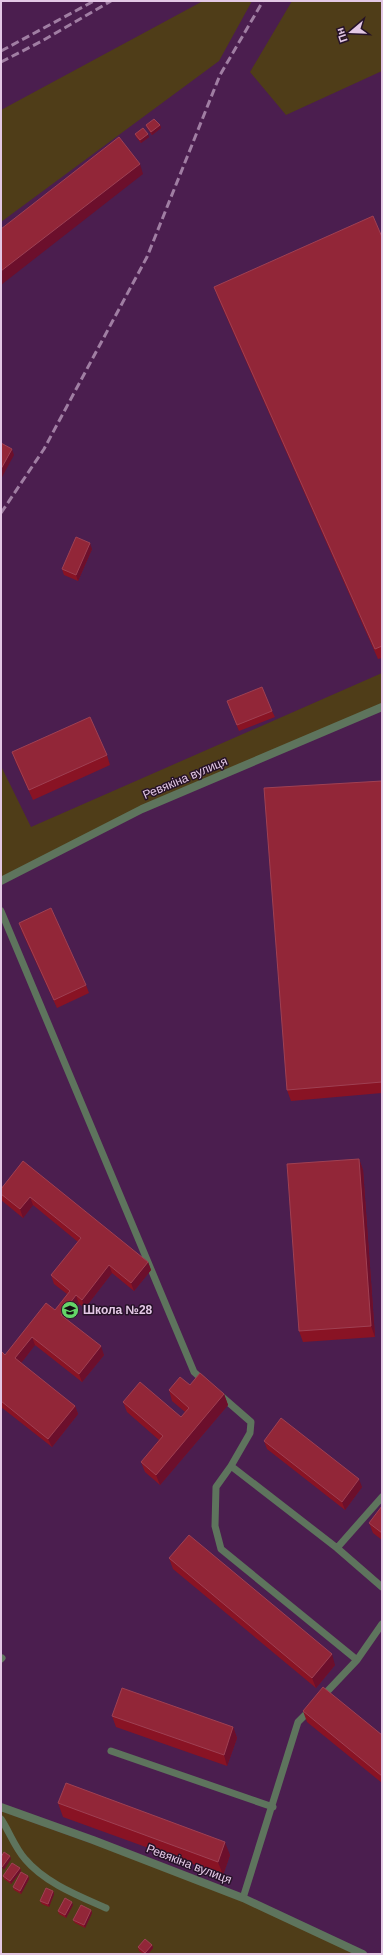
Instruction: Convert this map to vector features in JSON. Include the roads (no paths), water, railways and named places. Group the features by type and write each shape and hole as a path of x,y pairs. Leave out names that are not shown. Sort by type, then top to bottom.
{"street":[{"name":"Ревякіна вулиця","path":"1,880 142,809 382,707"},
{"name":"Ревякіна вулиця","path":"1,1807 93,1840 243,1898 363,1954"}],"lane":[{"path":"1,911 194,1372 251,1422 250,1433 232,1466 216,1487 215,1526 222,1549 357,1660"},
{"path":"232,1466 336,1548 382,1587"},
{"path":"336,1548 382,1497"},
{"path":"243,1898 298,1722 357,1660 382,1624"},
{"path":"111,1751 272,1807"},
{"path":"1,1819 24,1859 46,1878 80,1897 106,1908"}],"railway":[{"path":"1,51 94,1"},
{"path":"1,62 42,41 111,1"},
{"path":"1,513 44,449 147,257 220,75 263,1"}],"place":[{"name":"Школа №28","path":"70,1310"}]}
